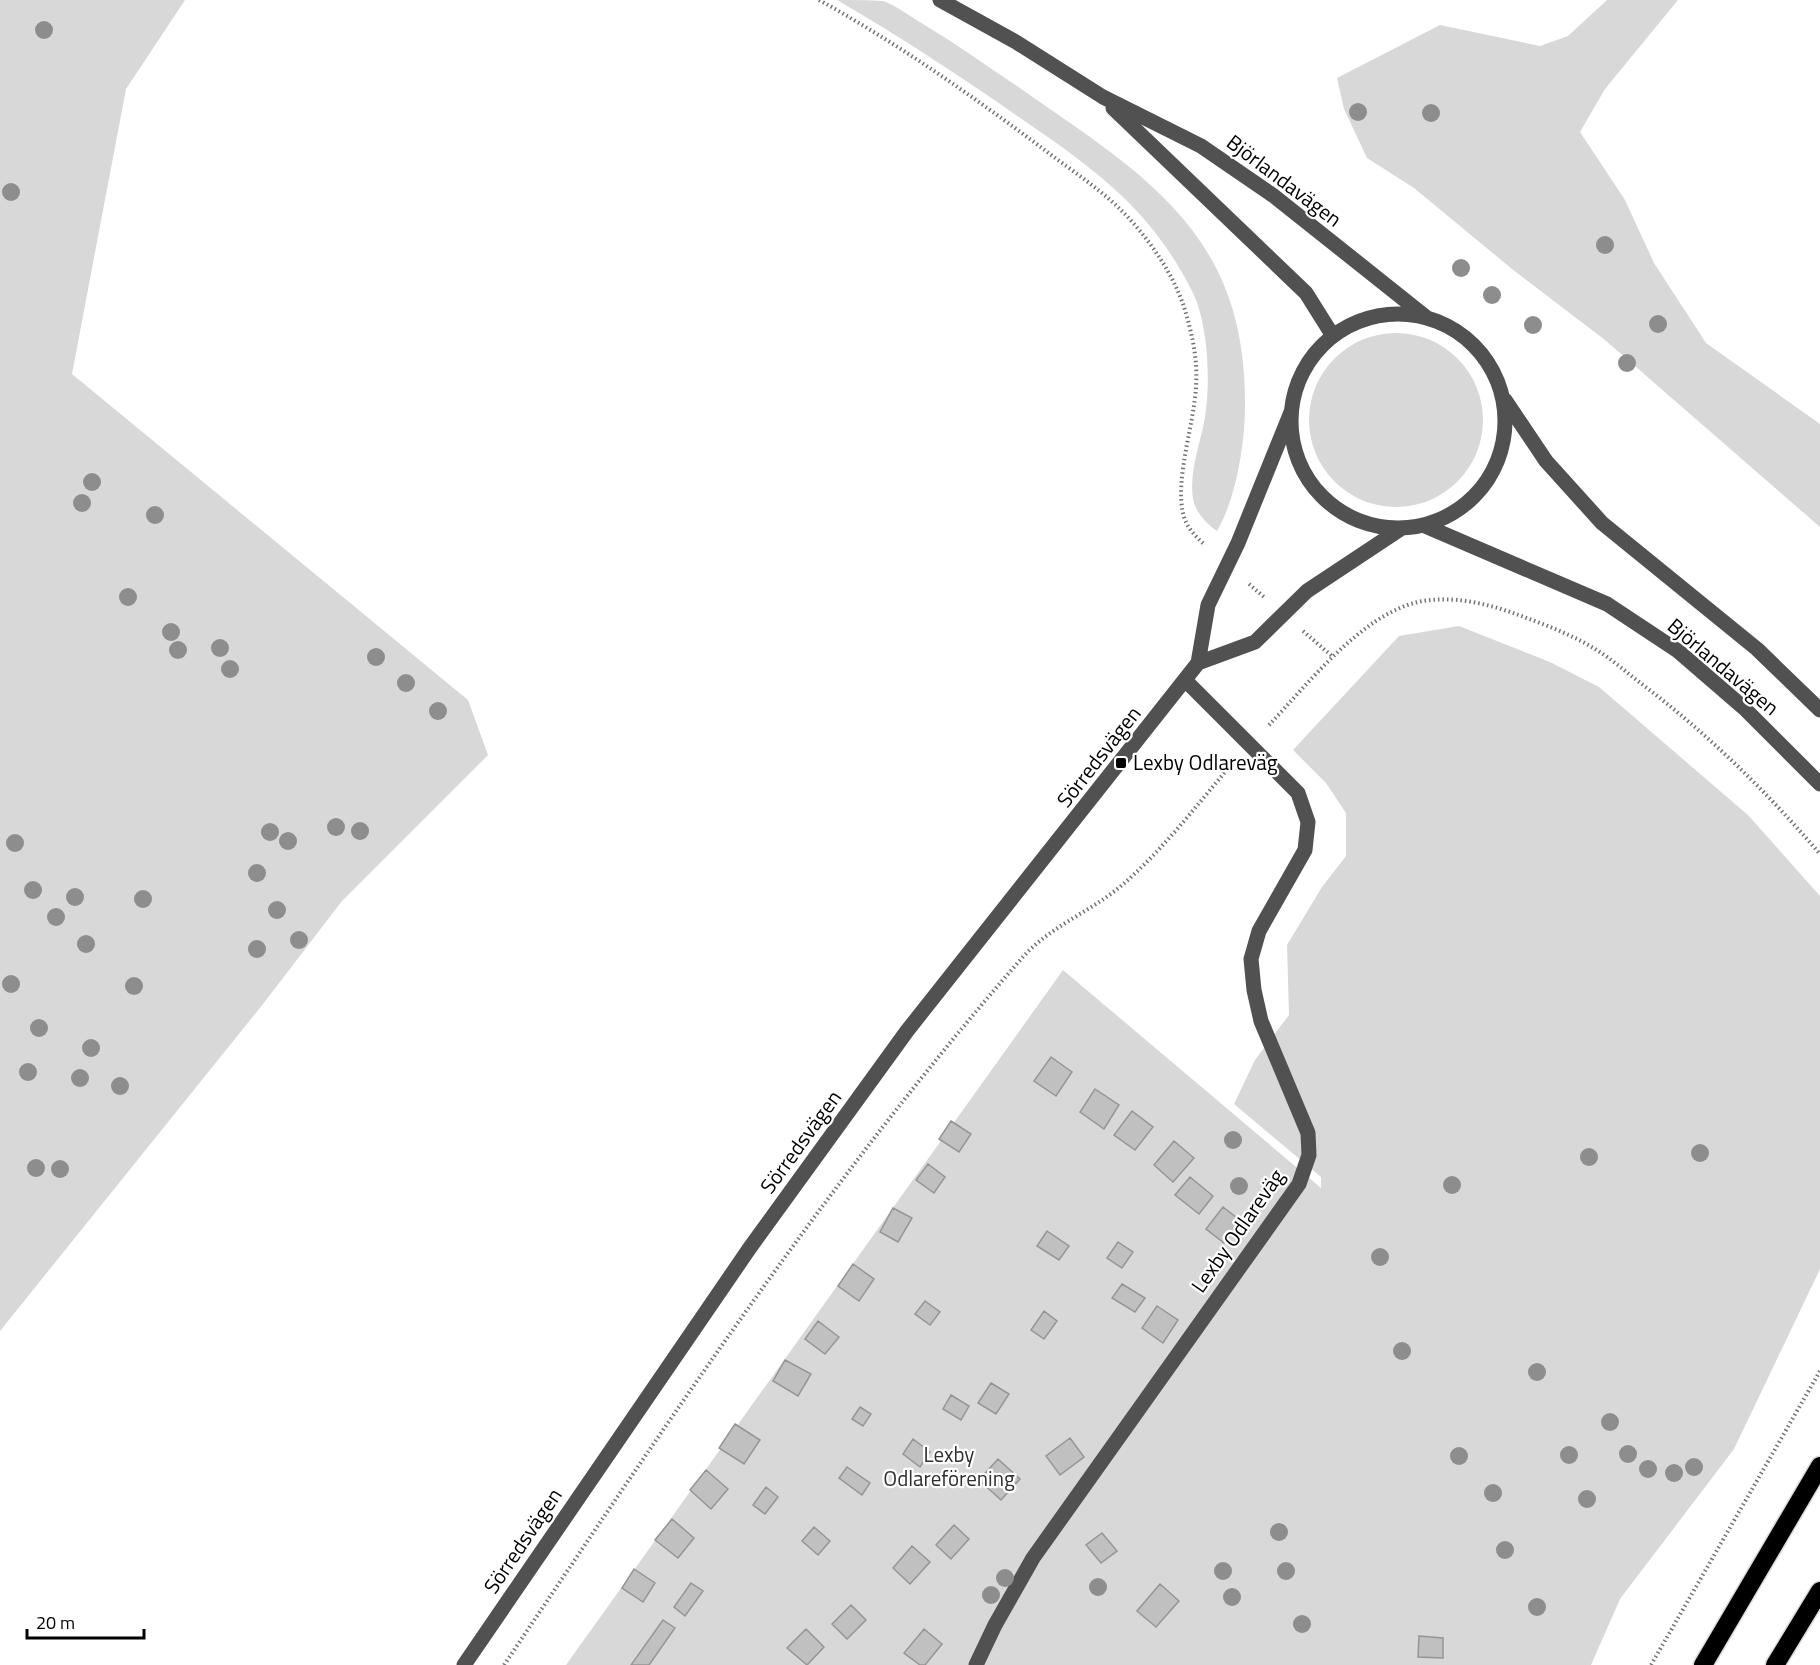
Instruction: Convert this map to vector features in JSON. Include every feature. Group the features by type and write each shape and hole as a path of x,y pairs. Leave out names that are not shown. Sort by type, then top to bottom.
{"highway":[{"path":"1703,1665 1820,1466"},
{"path":"1775,1665 1820,1591"}],"street":[{"name":"Björlandavägen","path":"940,0 1016,42 1102,97 1201,146 1274,196 1429,319"},
{"name":"Björlandavägen","path":"1102,97 1306,293 1333,336"},
{"path":"1392,314 1429,319 1462,335 1480,352 1494,373 1503,396 1505,420 1503,444 1495,466 1483,487 1466,504 1446,517 1423,525 1402,528 1362,522 1328,502 1303,471 1293,443 1291,412 1294,391 1313,354 1333,336 1368,318 1392,314"},
{"name":"Björlandavägen","path":"1503,396 1546,461 1602,523 1757,649 1820,710"},
{"name":"Sörredsvägen","path":"464,1665 742,1258 907,1031 1198,663 1208,605 1228,565 1291,412"},
{"name":"Björlandavägen","path":"1423,525 1607,604 1678,651 1744,708 1820,784"},
{"path":"1198,663 1255,642 1307,591 1402,528"},
{"name":"Lexby Odlareväg","path":"976,1665 995,1625 1033,1558 1299,1184 1309,1155 1308,1133 1261,1021 1254,990 1251,959 1259,931 1305,850 1308,822 1298,793 1186,681"}],"path":[{"path":"819,0 894,45 976,100 1073,171 1120,209 1165,264 1183,304 1197,358 1194,415 1183,476 1183,514 1191,532 1333,657"},
{"path":"504,1665 760,1292 884,1124 1025,955 1067,921 1117,889 1144,866 1250,744 1333,657 1380,619 1417,602 1449,598 1495,607 1550,626 1596,650 1683,715 1783,810 1820,854"},
{"path":"1651,1665 1820,1371"}],"green space":[{"path":"0,0 185,0 126,89 72,374 468,700 488,755 342,901 263,1004 0,1331"},
{"path":"837,0 883,1 968,53 1062,117 1143,179 1177,212 1205,249 1226,291 1240,341 1245,399 1244,431 1239,467 1230,502 1217,531 1199,513 1194,504 1192,490 1193,470 1204,423 1207,392 1207,357 1202,322 1193,293 1158,236 1116,190 1068,151 948,69"},
{"path":"1607,0 1678,0 1605,89 1580,132 1625,200 1654,263 1706,343 1820,424 1820,527 1605,340 1512,269 1414,188 1367,158 1344,109 1337,78 1440,25 1540,46 1568,36"},
{"path":"1396,333 1429,340 1444,348 1457,359 1468,372 1476,387 1483,420 1476,453 1468,468 1457,481 1444,492 1429,500 1396,507 1363,500 1348,492 1335,481 1324,468 1316,453 1309,420 1316,387 1324,372 1335,359 1348,348 1363,340"},
{"name":"Lexby Odlareförening","path":"1459,626 1550,662 1599,687 1748,815 1820,896 1820,1269 1734,1449 1620,1599 1591,1665 566,1665 1063,970 1321,1188 1321,1177 1234,1104 1255,1060 1289,1015 1287,945 1322,887 1346,856 1346,813 1326,783 1293,750 1399,636"}],"building":[{"path":"1051,1057 1072,1072 1056,1096 1034,1081"},
{"path":"1095,1089 1119,1105 1104,1129 1080,1112"},
{"path":"1132,1111 1153,1127 1135,1150 1114,1135"},
{"path":"951,1121 971,1134 959,1152 939,1139"},
{"path":"1174,1141 1194,1158 1173,1182 1154,1165"},
{"path":"928,1164 945,1177 934,1193 916,1180"},
{"path":"1190,1177 1213,1196 1199,1214 1175,1195"},
{"path":"1223,1207 1241,1221 1224,1243 1206,1229"},
{"path":"893,1208 912,1218 898,1242 880,1232"},
{"path":"1047,1231 1069,1246 1059,1260 1037,1246"},
{"path":"1118,1242 1133,1252 1122,1268 1107,1258"},
{"path":"853,1264 874,1279 859,1301 838,1286"},
{"path":"1122,1284 1145,1298 1135,1312 1112,1298"},
{"path":"925,1301 940,1312 930,1325 915,1314"},
{"path":"1157,1306 1178,1320 1163,1343 1142,1328"},
{"path":"1044,1311 1057,1321 1044,1339 1031,1330"},
{"path":"818,1321 839,1337 825,1354 805,1339"},
{"path":"785,1360 811,1374 798,1396 773,1381"},
{"path":"991,1383 1009,1394 996,1414 978,1403"},
{"path":"951,1395 969,1406 961,1420 943,1409"},
{"path":"860,1407 871,1414 863,1426 852,1419"},
{"path":"735,1424 760,1440 744,1464 719,1448"},
{"path":"1070,1438 1084,1457 1060,1475 1046,1456"},
{"path":"913,1439 930,1452 920,1467 903,1454"},
{"path":"998,1459 1020,1479 1001,1500 979,1480"},
{"path":"847,1467 870,1483 862,1495 839,1478"},
{"path":"706,1470 728,1489 711,1509 690,1490"},
{"path":"766,1487 778,1497 765,1514 753,1505"},
{"path":"672,1519 694,1538 678,1558 655,1540"},
{"path":"954,1525 969,1539 951,1559 936,1545"},
{"path":"814,1527 830,1541 818,1555 802,1541"},
{"path":"1102,1533 1117,1551 1101,1563 1086,1545"},
{"path":"912,1546 930,1562 910,1584 893,1568"},
{"path":"634,1569 655,1583 643,1602 622,1588"},
{"path":"691,1583 703,1591 685,1616 674,1607"},
{"path":"1160,1584 1179,1601 1156,1627 1137,1611"},
{"path":"851,1605 866,1620 847,1639 832,1624"},
{"path":"663,1620 675,1628 649,1665 631,1665"},
{"path":"806,1629 824,1647 807,1665 787,1648"},
{"path":"924,1629 942,1644 925,1665 920,1665 904,1653"},
{"path":"1419,1636 1443,1638 1443,1658 1418,1657"}],"place":[{"name":"Lexby Odlareväg","path":"1121,763"}]}
